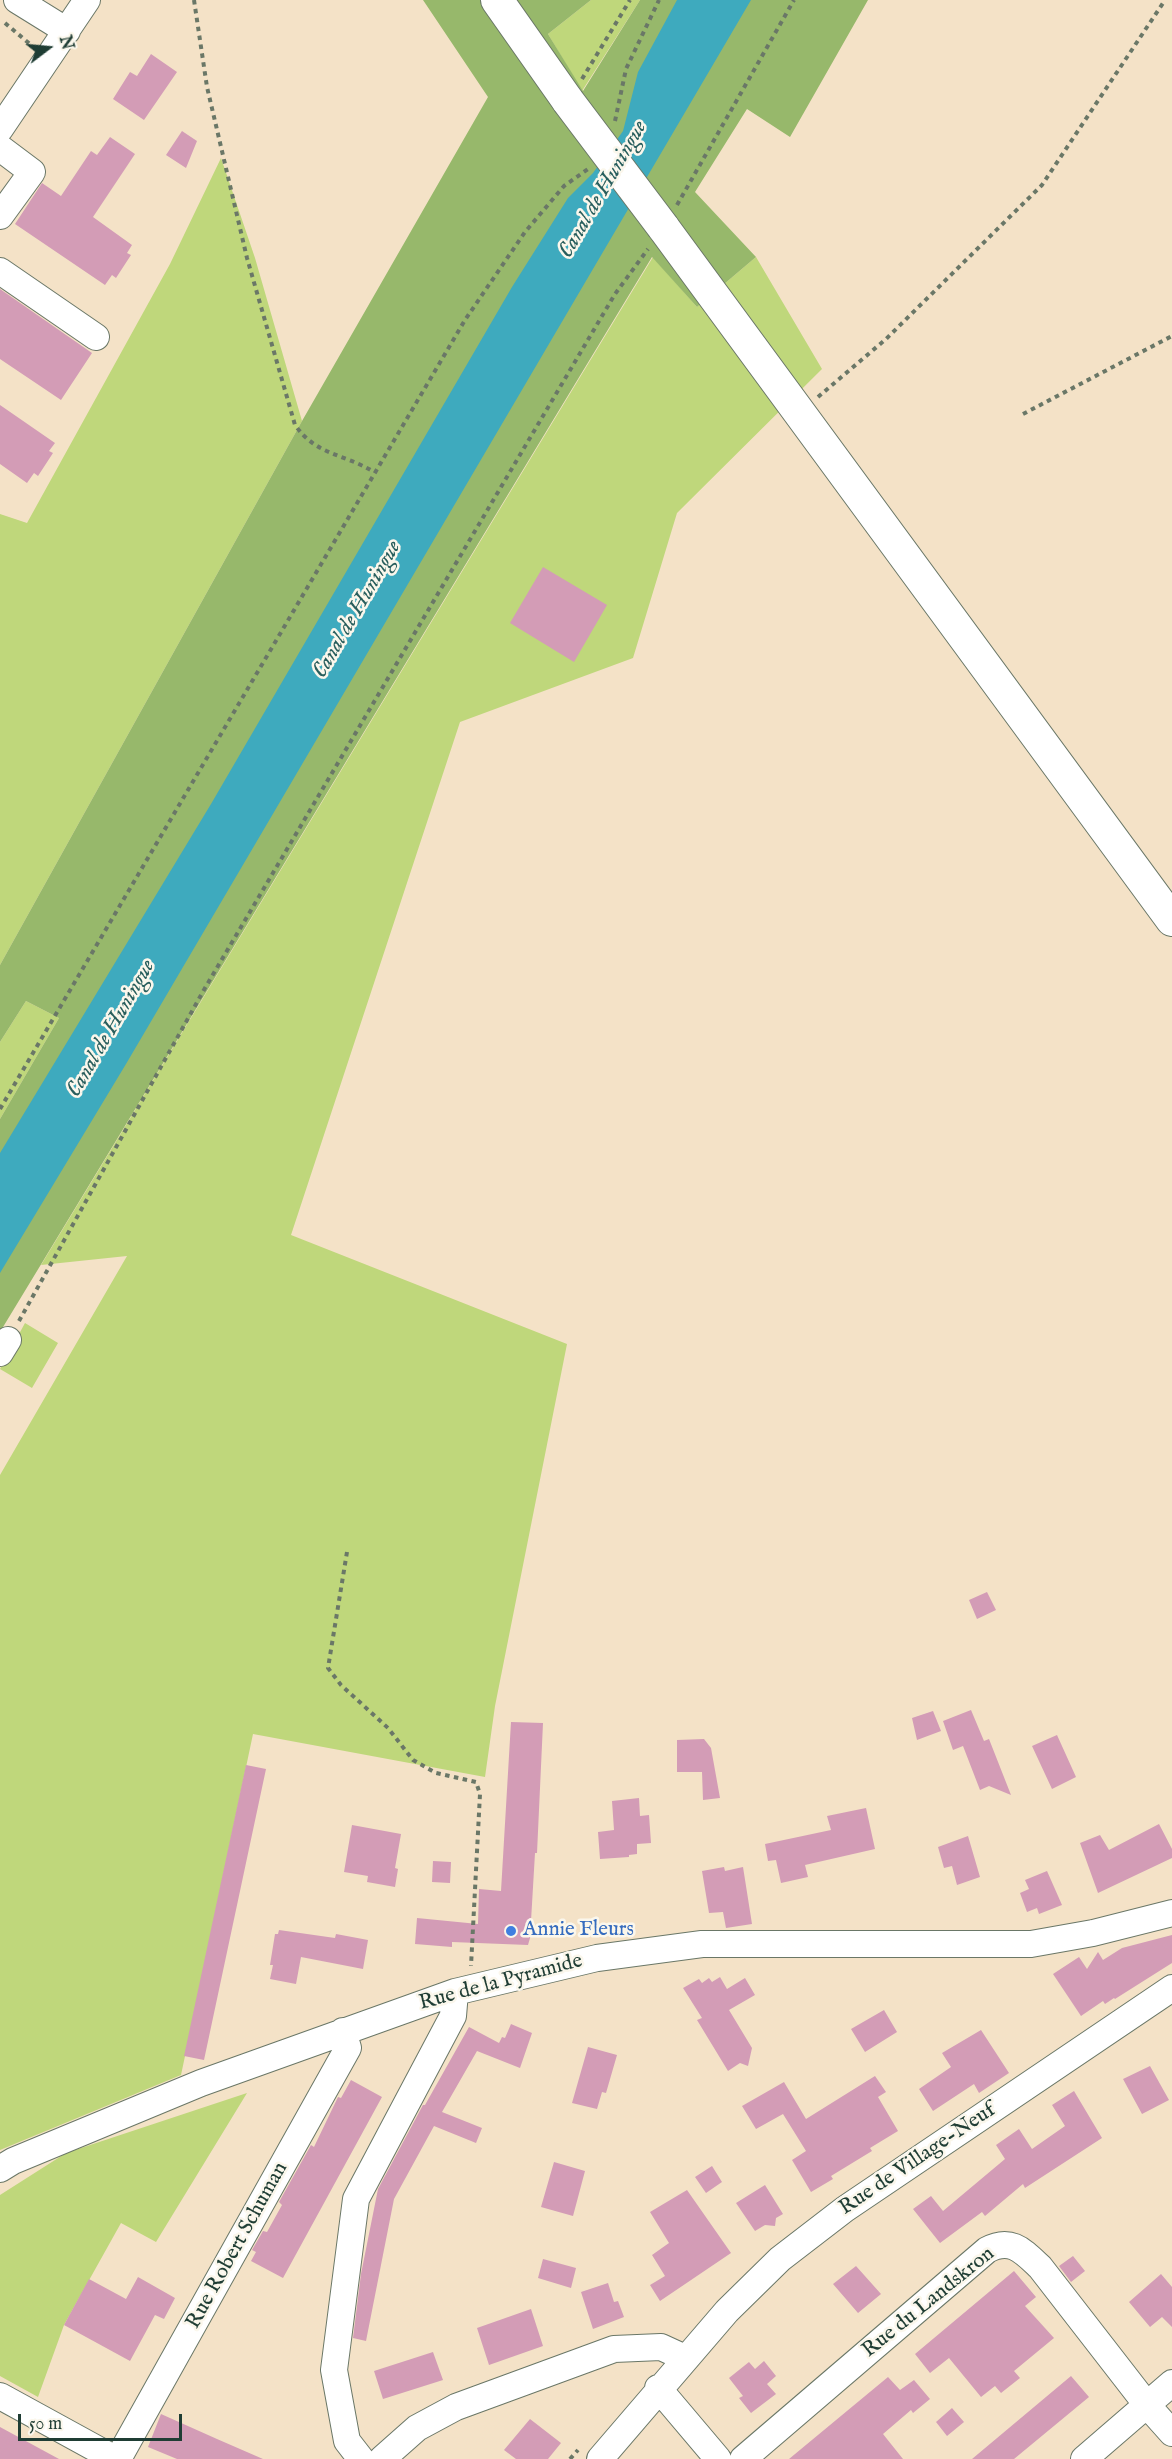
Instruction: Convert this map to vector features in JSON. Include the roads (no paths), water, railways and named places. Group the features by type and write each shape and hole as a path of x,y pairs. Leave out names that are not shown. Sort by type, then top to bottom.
{"main road":[{"path":"497,0 568,101 1172,920"}],"street":[{"path":"17,0 67,31"},
{"path":"0,129 87,0"},
{"path":"0,148 32,172 0,216"},
{"path":"0,271 96,337"},
{"name":"Rue de la Pyramide","path":"0,2169 13,2161 201,2083 343,2031 464,1990 597,1958 702,1944 1031,1944 1093,1933 1172,1913"},
{"name":"Rue de Village-Neuf","path":"600,2459 658,2388 727,2311 780,2259 845,2209 1172,1988"},
{"path":"361,2459 347,2441 334,2370 356,2199 453,2016 464,1990"},
{"name":"Rue Robert Schuman","path":"0,2396 116,2459 348,2048 343,2031"},
{"name":"Rue du Landskron","path":"743,2459 987,2250 997,2245 1020,2248 1040,2267 1147,2405 1172,2433"},
{"path":"382,2459 417,2428 456,2407 614,2349 661,2347 685,2358"},
{"path":"1084,2459 1172,2383"},
{"path":"658,2388 718,2459"}],"water":[{"name":"Canal de Huningue","path":"677,0 751,0 126,1064 0,1273 0,1153 211,804 512,287 568,198 593,173 623,131 638,72"}],"place":[{"name":"Annie Fleurs","path":"511,1931"}]}
